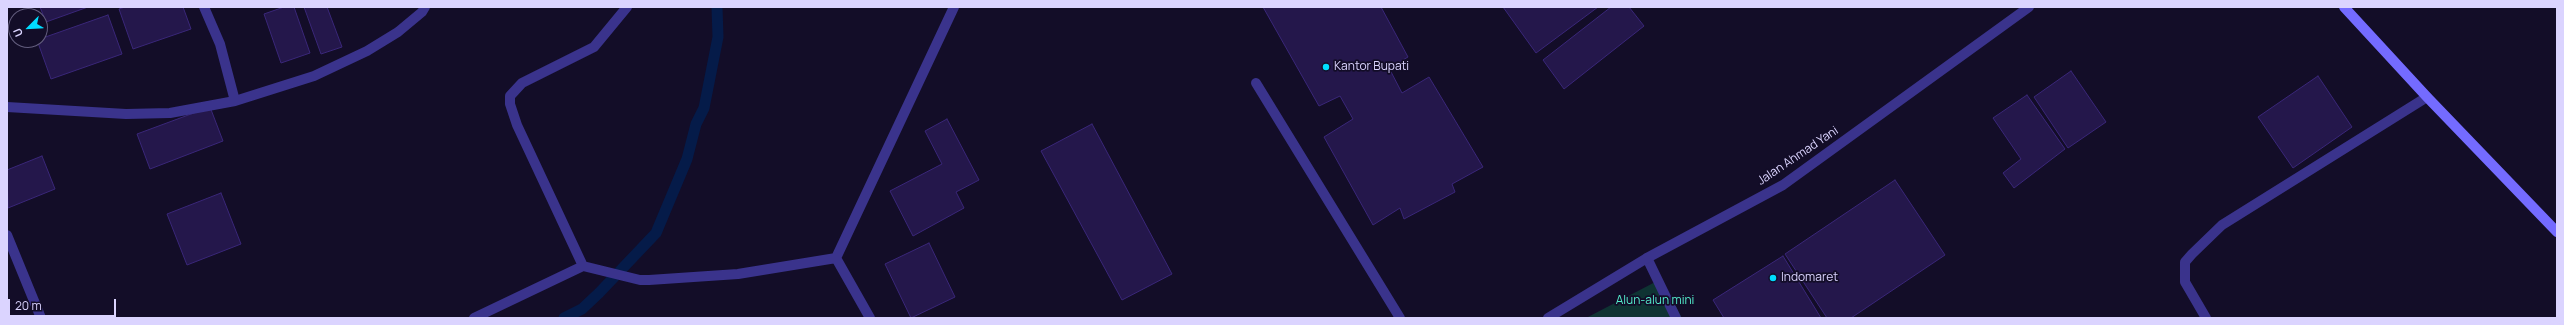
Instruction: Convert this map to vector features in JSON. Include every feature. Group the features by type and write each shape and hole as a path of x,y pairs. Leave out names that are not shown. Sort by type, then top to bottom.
{"main road":[{"path":"2344,7 2427,97 2557,232"}],"street":[{"path":"204,7 220,44 235,101"},
{"path":"7,107 126,114 170,112 235,101 314,76 367,51 398,32 422,12 425,7"},
{"path":"583,266 517,125 510,104 510,96 522,83 594,47 627,7"},
{"path":"836,258 954,7"},
{"name":"Jalan Ahmad Yani","path":"1548,318 1647,258 1783,185 2029,7"},
{"path":"1256,83 1400,318"},
{"path":"2206,318 2185,282 2185,262 2192,254 2222,225 2427,97"},
{"path":"7,235 41,318"},
{"path":"474,318 583,266 634,279 649,280 738,274 836,258"},
{"path":"836,258 870,318"},
{"path":"1647,258 1676,318"}],"green space":[{"name":"Alun-alun mini","path":"1661,279 1682,318 1586,318"}],"building":[{"path":"88,7 48,21 48,8 40,8"},
{"path":"125,7 183,7 191,29 133,49 119,9"},
{"path":"284,7 294,7 310,53 281,63 264,14"},
{"path":"304,7 327,7 342,47 321,54"},
{"path":"1263,7 1381,7 1408,57 1389,68 1402,93 1429,77 1483,167 1452,184 1455,192 1404,219 1400,208 1373,225 1324,137 1353,119 1340,96 1319,106"},
{"path":"1503,7 1598,7 1536,53"},
{"path":"1611,7 1629,7 1644,26 1564,89 1543,60"},
{"path":"108,15 122,54 51,79 40,48 48,48 48,36"},
{"path":"2071,71 2106,122 2068,148 2034,97"},
{"path":"2318,76 2352,127 2293,168 2258,117"},
{"path":"2027,95 2065,149 2014,188 2003,173 2021,159 1993,118"},
{"path":"210,107 223,141 150,169 137,134"},
{"path":"947,119 979,180 956,192 964,208 913,236 890,191 942,164 925,131"},
{"path":"1092,124 1172,274 1122,300 1041,151"},
{"path":"42,156 55,189 8,208 7,170"},
{"path":"1895,180 1945,255 1851,318 1827,318 1785,254"},
{"path":"221,193 241,244 187,265 167,214"},
{"path":"929,243 955,297 911,318 885,264"},
{"name":"Indomaret","path":"1783,256 1821,318 1724,318 1713,300"}],"waterway":[{"path":"564,318 582,309 656,233 687,159 696,124 704,108 718,37 717,7"}],"place":[{"name":"Kantor Bupati","path":"1326,67"},
{"name":"Indomaret","path":"1773,278"}]}
